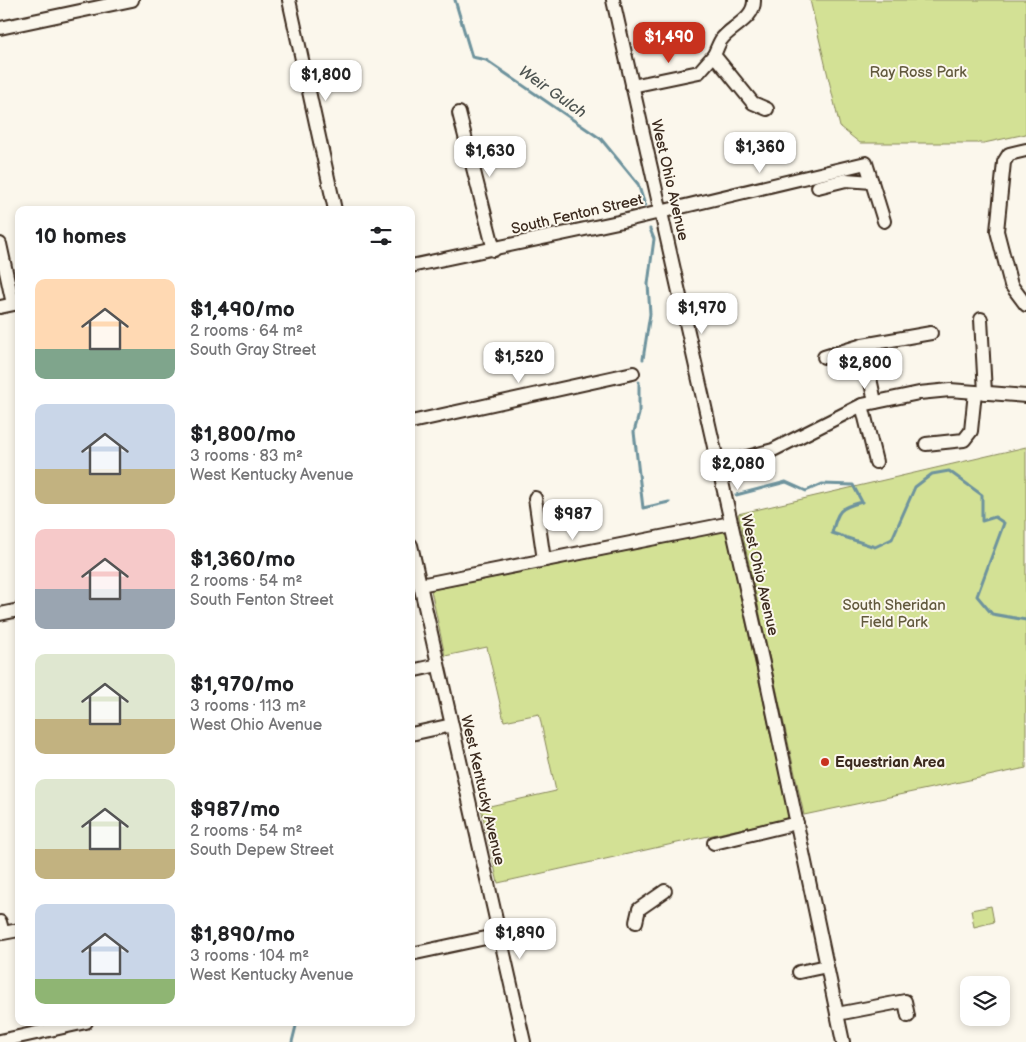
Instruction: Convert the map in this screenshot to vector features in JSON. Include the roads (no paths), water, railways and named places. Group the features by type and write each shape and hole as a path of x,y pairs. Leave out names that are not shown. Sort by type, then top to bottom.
{"street":[{"path":"0,28 132,0"},
{"path":"289,0 334,206"},
{"name":"West Ohio Avenue","path":"613,0 731,523 843,1042"},
{"path":"632,86 699,72 714,55 721,40 747,16 754,6 754,0"},
{"path":"714,55 753,103 767,109"},
{"path":"459,113 494,250"},
{"path":"1026,150 1009,154 1004,162 997,230 1011,285 1026,305"},
{"name":"South Fenton Street","path":"415,265 494,250 660,212 817,186 866,164 872,182"},
{"path":"817,186 846,180 872,182 884,221"},
{"path":"0,244 15,299"},
{"path":"0,306 15,303"},
{"path":"926,444 964,440 971,431 980,392 981,319"},
{"path":"824,357 863,345 931,334"},
{"path":"863,345 868,404 876,462"},
{"path":"415,421 634,373"},
{"path":"718,465 773,450 868,404 918,392 950,390 1026,396"},
{"path":"535,498 544,560"},
{"path":"420,585 731,523"},
{"name":"West Kentucky Avenue","path":"415,563 524,1042"},
{"path":"0,614 15,611"},
{"path":"415,670 438,665"},
{"path":"415,733 452,725"},
{"path":"714,843 797,823"},
{"path":"636,922 639,909 665,891"},
{"path":"0,922 3,933 15,931"},
{"path":"415,953 500,935"},
{"path":"799,972 827,966"},
{"path":"837,1014 905,1001 908,1016"},
{"path":"0,1041 49,1036 75,1026"}],"waterway":[{"name":"Weir Gulch","path":"455,0 472,57 486,60 601,139 638,184 645,205"},
{"name":"Weir Gulch","path":"643,359 650,314 648,284 654,239 650,229"},
{"name":"Weir Gulch","path":"639,382 639,414 634,432 643,508 669,502"},
{"name":"Weir Gulch","path":"736,495 786,482 806,491 822,484 853,485 862,502 848,506 841,511 836,519 832,533 875,547 892,539 915,487 932,474 949,471 982,495 982,521 995,517 1004,523 977,596 992,614 1026,620"},
{"path":"292,1042 296,1026"}],"place":[{"name":"Equestrian Area","path":"825,762"}],"park label":[{"name":"Ray Ross Park","path":"918,72"},
{"name":"South Sheridan Field Park","path":"894,614"}]}
